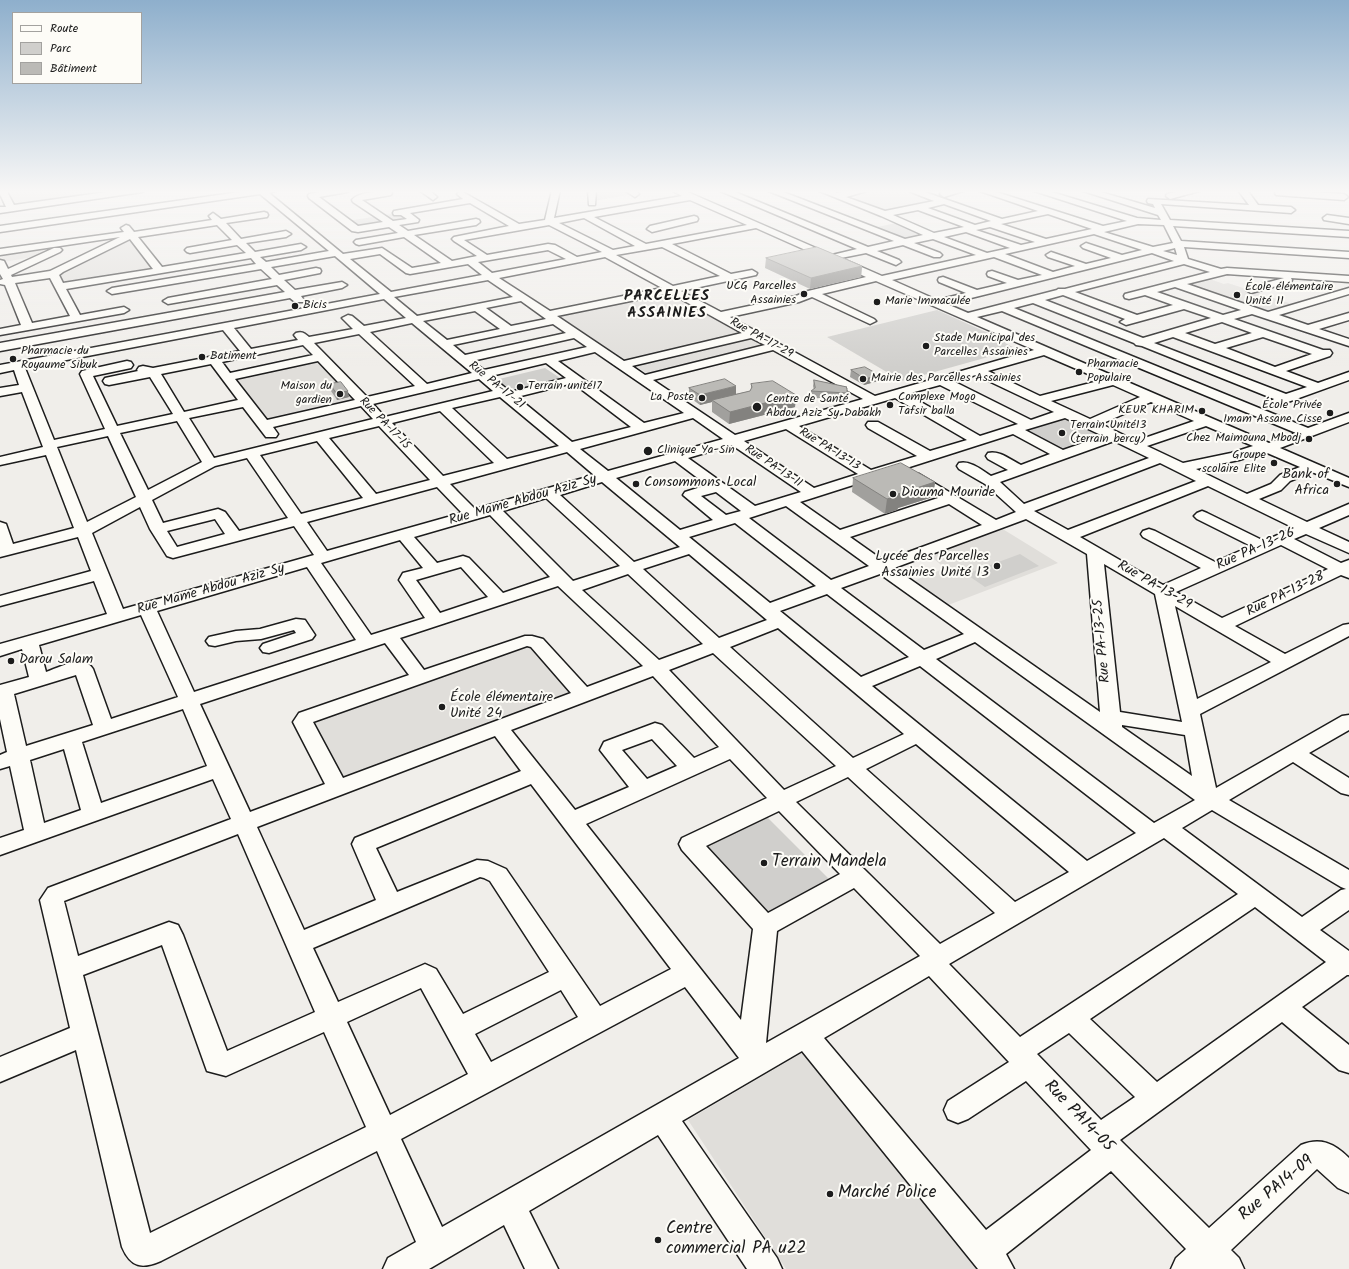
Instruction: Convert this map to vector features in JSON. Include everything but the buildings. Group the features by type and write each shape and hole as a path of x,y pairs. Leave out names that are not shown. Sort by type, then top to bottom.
{"street":[{"path":"0,252 19,249"},
{"path":"4,279 61,249"},
{"path":"4,279 53,274 101,249"},
{"path":"143,249 159,270"},
{"path":"189,249 202,263"},
{"path":"247,249 310,310"},
{"path":"59,287 288,249"},
{"name":"Rue PA-17-21","path":"333,249 444,344 1086,873"},
{"path":"336,252 340,249"},
{"path":"428,249 450,264"},
{"path":"472,249 486,258"},
{"path":"516,249 520,252"},
{"path":"112,291 264,266 336,252 382,250 410,271 538,249"},
{"path":"556,249 575,260"},
{"name":"Rue PA-17-29","path":"600,249 671,290 874,400"},
{"path":"0,369 633,249"},
{"path":"673,249 731,278"},
{"path":"812,249 877,279 1349,483"},
{"path":"829,258 871,249"},
{"path":"922,249 937,255"},
{"path":"973,249 1052,275"},
{"path":"719,316 799,298 812,293 1015,249"},
{"path":"1095,249 1121,258"},
{"path":"936,304 1155,249"},
{"path":"1180,249 1184,259"},
{"path":"1254,249 1349,255"},
{"path":"1334,249 1348,267"},
{"path":"867,250 896,262"},
{"path":"1152,250 1184,259 1219,272"},
{"path":"439,257 475,251"},
{"path":"1052,255 1120,278"},
{"path":"966,317 1120,278 1184,259 1206,258"},
{"path":"0,260 4,279 13,293 28,327"},
{"name":"Rue PA-13-11","path":"470,261 642,379 698,412 734,440 812,493"},
{"path":"1273,262 1281,275"},
{"path":"1102,263 1133,274"},
{"path":"168,301 252,286 316,271"},
{"path":"1129,296 1219,272 1229,271 1349,279"},
{"path":"444,344 509,330 551,317 752,273"},
{"path":"53,274 76,318"},
{"path":"992,274 1018,284"},
{"path":"210,275 219,284"},
{"path":"1251,290 1299,276 1348,291"},
{"path":"104,279 132,323"},
{"path":"943,280 977,294"},
{"path":"1033,280 1136,319"},
{"path":"155,284 192,333"},
{"path":"1095,284 1167,310"},
{"path":"1176,284 1349,344"},
{"path":"0,347 342,285"},
{"path":"252,286 264,299"},
{"path":"1268,315 1348,291"},
{"path":"1147,292 1323,354"},
{"path":"0,295 13,293"},
{"path":"812,293 870,321"},
{"path":"91,385 153,372 187,360 214,360 248,353 301,337 361,330 522,298"},
{"path":"1035,300 1286,399"},
{"path":"453,301 464,309"},
{"path":"1106,327 1184,305"},
{"path":"477,306 509,330"},
{"path":"1004,308 1308,433"},
{"path":"0,332 124,310"},
{"path":"1072,363 1252,310"},
{"path":"1308,329 1349,316"},
{"path":"348,318 424,388"},
{"path":"226,326 248,353"},
{"path":"1174,333 1318,387"},
{"path":"1215,348 1264,333"},
{"path":"463,359 576,334"},
{"path":"622,365 752,334"},
{"name":"Rue PA-17-15","path":"301,337 472,515"},
{"path":"52,338 61,358"},
{"path":"1274,371 1349,344"},
{"path":"642,379 775,346"},
{"path":"264,425 597,348"},
{"path":"107,349 112,361 153,372 210,463"},
{"name":"Rue Mame Abdou Aziz Sy","path":"0,650 1045,351"},
{"path":"228,377 321,358"},
{"path":"214,360 280,446"},
{"path":"548,360 642,428"},
{"path":"127,365 86,374 158,529 173,553 698,412"},
{"path":"18,366 117,617"},
{"path":"978,371 1349,548"},
{"path":"1254,410 1347,378"},
{"path":"0,529 3,551 83,531 210,463 443,407 575,379"},
{"path":"942,381 1029,424"},
{"path":"1039,400 1113,381"},
{"path":"1220,396 1252,385"},
{"path":"0,392 26,387"},
{"path":"897,394 979,441"},
{"path":"1091,424 1130,405 1151,397"},
{"path":"0,461 112,431 246,402"},
{"path":"443,407 505,465"},
{"path":"9,759 500,600 631,568 738,517 1066,413"},
{"path":"1182,468 1234,457 1267,447 1349,417"},
{"path":"1135,446 1206,421"},
{"path":"1330,424 1349,432"},
{"name":"Rue PA-13-13","path":"788,425 869,475"},
{"path":"874,425 928,456"},
{"path":"1013,430 1062,455"},
{"path":"320,436 373,500"},
{"path":"990,481 1115,436"},
{"path":"251,453 298,520 318,559 367,643"},
{"path":"993,456 1020,470"},
{"path":"678,457 718,486 738,517"},
{"path":"689,972 382,1134 150,1250 144,1251 138,1247 68,970 52,900 53,897 338,788 717,646 829,587 994,525 1025,511 1162,458"},
{"name":"Rue PA-13-29","path":"964,466 990,481 1025,511 1285,662"},
{"path":"896,467 994,525"},
{"path":"1247,499 1276,488 1283,479 1312,467"},
{"path":"1067,536 1209,481"},
{"path":"718,486 690,495 738,517 922,658 1159,831 1255,895 1347,963 1283,1007 1156,1099 1106,1145 990,1260 806,1035"},
{"path":"549,493 1013,915"},
{"path":"837,536 950,499"},
{"path":"788,501 977,635 1110,723 1210,799 1349,881"},
{"name":"Rue PA14-05","path":"492,509 566,584 656,668 781,800 857,876 935,960 1022,1059 1106,1145 1208,1262"},
{"name":"Rue PA-13-26","path":"1163,591 1349,509"},
{"path":"158,529 218,514 235,537"},
{"path":"1202,516 1264,547"},
{"path":"1149,534 1214,569"},
{"path":"404,535 433,569"},
{"path":"1281,539 1346,569"},
{"name":"Rue PA-13-25","path":"1095,552 1110,723"},
{"path":"436,620 407,580 409,577 459,561 465,562 500,600"},
{"name":"Rue PA-13-28","path":"1222,625 1346,569"},
{"path":"0,601 100,574"},
{"path":"1163,591 1210,799"},
{"path":"147,608 331,1016 382,1134 435,1248"},
{"path":"1190,711 1349,629"},
{"path":"858,685 977,635"},
{"path":"215,642 236,636 265,641 281,671"},
{"path":"389,636 420,678"},
{"path":"338,788 303,722 304,720 525,641 532,640 537,643 584,696"},
{"path":"29,642 39,679"},
{"path":"36,834 9,759 4,693 9,688 82,668 84,669 104,728"},
{"path":"1110,723 1194,730"},
{"path":"399,1269 663,1117 755,1057 806,1035 1159,831 1210,799 1348,724"},
{"path":"499,728 755,1057"},
{"path":"644,790 610,750 611,747 655,730 691,768"},
{"path":"755,1057 765,926 690,844 919,735"},
{"path":"71,739 93,814"},
{"path":"571,821 734,749"},
{"path":"1294,753 1349,788"},
{"path":"0,847 220,769"},
{"path":"390,904 363,844 535,774"},
{"path":"298,943 477,868 492,870 498,875 595,1021"},
{"path":"765,926 857,876"},
{"path":"958,1110 1022,1059 1070,1017 1255,895"},
{"path":"1302,930 1349,897"},
{"path":"68,970 169,932 217,1062 220,1064 226,1064 425,975 429,977 486,1079"},
{"path":"459,1029 565,976"},
{"path":"1283,1007 1349,1061"},
{"path":"1070,1017 1156,1099"},
{"path":"0,1070 85,1034"},
{"path":"663,1117 766,1269"},
{"name":"Rue PA14-09","path":"1208,1262 1311,1155 1317,1153 1324,1156 1349,1178"},
{"path":"510,1205 542,1269"}],"shaded area":[{"path":"29,249 54,249 39,256 4,262 0,254"},
{"path":"107,249 139,249 155,269 63,285 57,274"},
{"name":"École élémentaire Unité 11","path":"1207,278 1224,284 1228,283 1292,304 1268,310 1250,308 1183,285"},
{"path":"672,291 748,333 622,362 554,315"},
{"path":"748,336 766,346 649,375 633,364"},
{"path":"319,360 357,402 267,422 234,377"},
{"name":"Lycée des Parcelles Assainies Unité 13","path":"1001,528 1058,563 943,607 909,583 945,568 929,555"},
{"name":"École élémentaire Unité 24","path":"529,645 575,694 341,779 307,721"},
{"name":"Marché Police","path":"807,1050 983,1269 786,1269 688,1120"}],"green space":[{"name":"Stade Municipal des Parcelles Assainies","path":"937,310 1008,342 1005,343 1017,349 902,381 827,337"},
{"name":"Terrain unité17","path":"545,368 563,380 512,393 495,380"},
{"name":"Terrain Unité13 (terrain bercy)","path":"1063,415 1109,436 1061,453 1016,430"},
{"path":"1020,554 1039,566 985,587 966,574"},
{"name":"Terrain Mandela","path":"761,811 835,885 766,922 696,842"}],"place":[{"name":"UCG Parcelles Assainies","path":"804,294"},
{"name":"École élémentaire Unité 11","path":"1237,295"},
{"name":"Marie Immaculée","path":"877,302"},
{"name":"Bicis","path":"295,306"},
{"name":"Stade Municipal des Parcelles Assainies","path":"926,346"},
{"name":"Batiment","path":"202,357"},
{"name":"Pharmacie du Royaume Sibuk","path":"13,359"},
{"name":"Pharmacie Populaire","path":"1079,372"},
{"name":"Mairie des Parcelles Assainies","path":"863,379"},
{"name":"Terrain unité17","path":"520,387"},
{"name":"Maison du gardien","path":"340,394"},
{"name":"La Poste","path":"702,398"},
{"name":"Complexe Mogo Tafsir balla","path":"890,405"},
{"name":"Centre de Santé Abdou Aziz Sy Dabakh","path":"757,407"},
{"name":"KEUR KHARIM","path":"1202,411"},
{"name":"École Privée Imam Assane Cisse","path":"1330,413"},
{"name":"Terrain Unité13 (terrain bercy)","path":"1062,433"},
{"name":"Chez Maimouna Mbodj","path":"1309,439"},
{"name":"Clinique Ya-Sin","path":"648,451"},
{"name":"Groupe scolaire Elite","path":"1274,463"},
{"name":"Consommons Local","path":"636,484"},
{"name":"Bank of Africa","path":"1337,484"},
{"name":"Diouma Mouride","path":"893,494"},
{"name":"Lycée des Parcelles Assainies Unité 13","path":"997,566"},
{"name":"Darou Salam","path":"11,661"},
{"name":"École élémentaire Unité 24","path":"442,707"},
{"name":"Terrain Mandela","path":"764,863"},
{"name":"Marché Police","path":"830,1194"},
{"name":"Centre commercial PA u22","path":"658,1240"}],"district":[{"name":"PARCELLES ASSAINIES","path":"667,306"}]}
